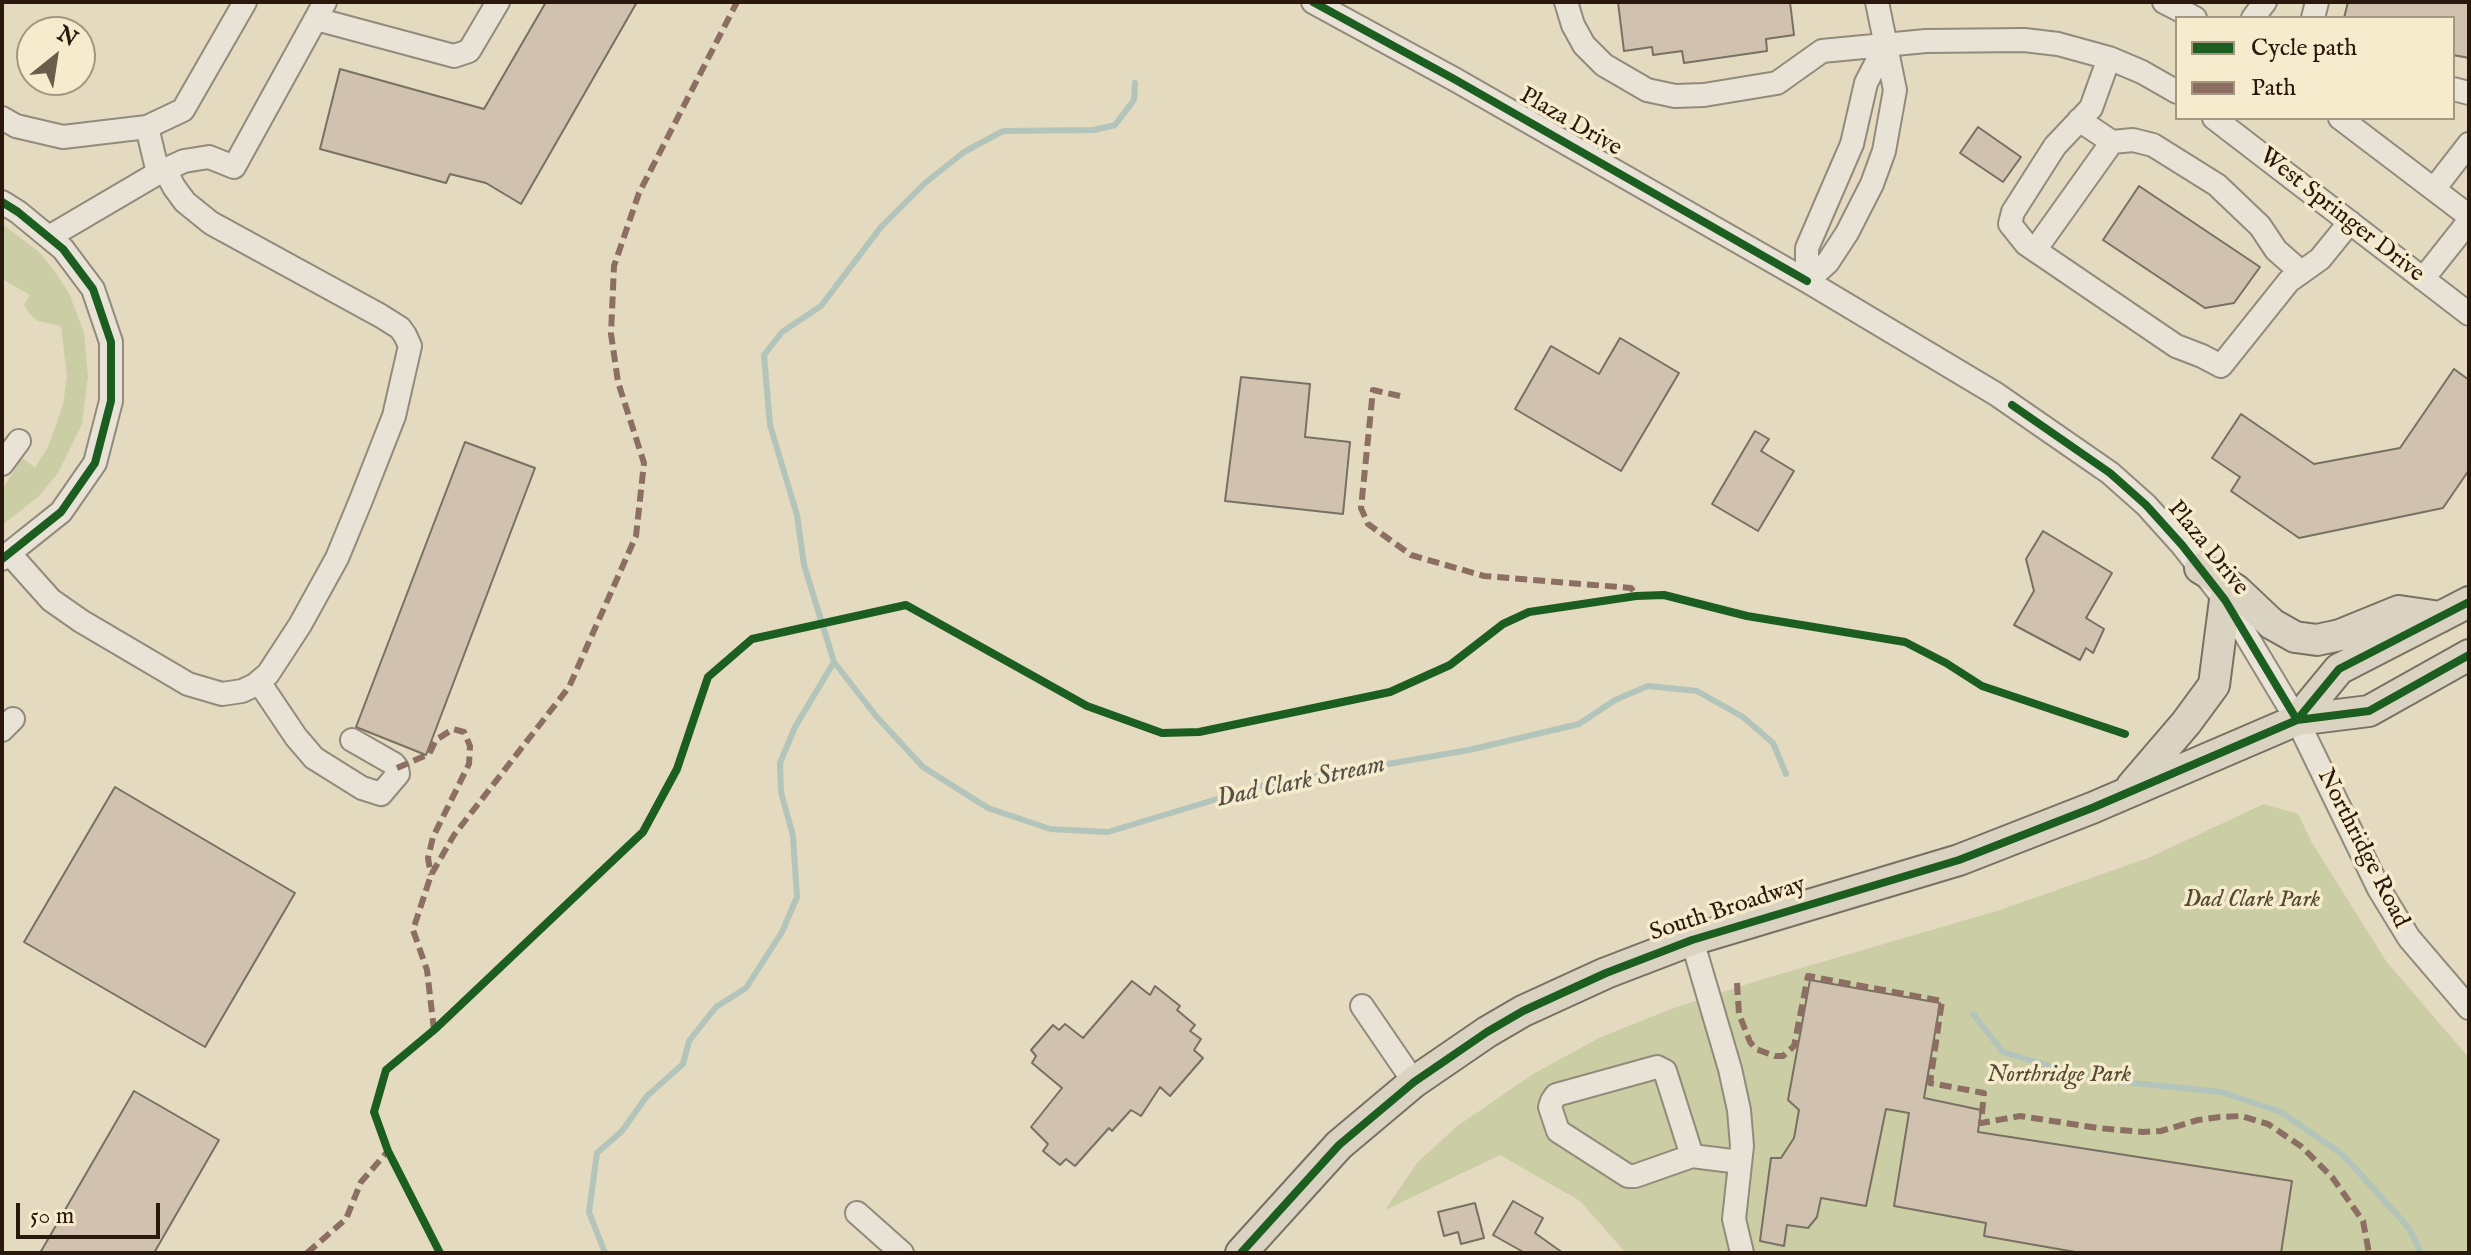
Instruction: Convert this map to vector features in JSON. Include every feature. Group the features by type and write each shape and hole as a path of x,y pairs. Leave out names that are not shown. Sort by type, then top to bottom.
{"main road":[{"path":"2200,568 2236,590 2272,624 2295,637 2317,640 2340,635 2399,611 2440,617"},
{"path":"2126,793 2214,685 2225,600"},
{"name":"South Broadway","path":"2297,720 2339,669 2469,602"},
{"name":"South Broadway","path":"1241,1253 1339,1145 1414,1082 1523,1011 1606,973 1692,940 1959,860 2297,720 2369,711 2469,655"}],"street":[{"path":"2,118 16,126 63,137 147,127 183,110 245,2"},
{"path":"49,237 184,161 209,157 234,167 320,11 454,56 469,51 498,2"},
{"name":"Plaza Drive","path":"1313,2 1807,281 1996,394 2110,473 2146,505 2225,600 2297,720"},
{"path":"1566,2 1573,25 1584,45 1604,65 1647,90 1675,96 1704,95 1777,83 1822,51 1926,41 2024,40 2058,44 2109,58 2175,91"},
{"path":"1807,281 1828,262 1847,233 1872,184 1884,151 1895,90 1877,2"},
{"path":"2164,2 2191,16"},
{"path":"1807,281 1807,248 1846,159 1866,83 1885,46"},
{"path":"2109,58 2091,108 2055,146 2013,212 2010,224 2035,250 2176,346 2221,366 2289,281 2320,259 2350,222"},
{"path":"2079,120 2112,142 2133,140 2153,145 2217,185 2260,226 2276,250 2301,272"},
{"name":"West Springer Drive","path":"2217,120 2469,314"},
{"path":"2343,120 2469,218 2423,279"},
{"path":"2,202 63,249 93,289 111,342 111,401 95,463 61,512 6,556 51,600 188,684 222,694 242,691 268,674 300,625 337,558 394,416 410,346 400,328 211,223 185,202 162,171 147,127"},
{"path":"2035,250 2112,142"},
{"path":"2434,189 2469,144"},
{"path":"2,464 19,441"},
{"path":"259,682 314,758 362,788 381,794 398,774 397,768 352,740"},
{"name":"Northridge Road","path":"2297,720 2379,889 2409,938 2469,1008"},
{"path":"1692,940 1739,1110 1740,1162 1734,1219 1742,1253"},
{"path":"1362,1006 1414,1082"},
{"path":"1692,1156 1665,1071 1657,1067 1556,1095 1552,1101 1550,1107 1558,1131 1628,1176 1692,1156 1740,1162"},
{"path":"857,1213 902,1253"}],"green space":[{"path":"2,224 38,251 69,293 84,333 88,376 82,424 58,473 38,497 2,525 2,490 20,460 24,459 35,468 48,447 63,405 67,376 61,326 38,321 24,305 30,295 2,279"},
{"name":"Northridge Park","path":"2264,804 2298,814 2312,843 2386,961 2469,1058 2469,1253 1626,1253 1580,1201 1500,1155 1385,1210 1417,1163 1456,1127 1533,1074 1599,1038 1671,1009 1997,911 2148,858"}],"building":[{"path":"546,2 637,2 521,204 486,183 450,174 446,183 320,149 340,69 484,109"},
{"path":"1618,2 1790,2 1794,35 1766,39 1767,51 1684,63 1682,51 1653,55 1652,47 1624,51"},
{"path":"2348,2 2469,2 2469,58 2455,55 2455,16 2344,16"},
{"path":"1978,127 2021,157 2003,182 1960,153"},
{"path":"2139,186 2260,267 2234,303 2205,308 2103,240"},
{"path":"1620,338 1679,373 1621,471 1515,409 1551,346 1599,374"},
{"path":"2454,369 2469,380 2469,470 2443,508 2299,538 2231,491 2240,477 2212,458 2241,414 2314,464 2400,448"},
{"path":"1241,377 1310,384 1305,437 1350,442 1343,514 1225,501"},
{"path":"1755,431 1769,439 1761,451 1794,471 1758,531 1712,504"},
{"path":"465,442 535,468 426,755 356,727"},
{"path":"2043,531 2112,573 2086,618 2104,629 2093,653 2086,648 2080,660 2014,625 2034,591 2026,559"},
{"path":"115,787 295,893 205,1047 24,942"},
{"path":"1810,980 1940,1003 1924,1098 1981,1110 1978,1132 2292,1181 2281,1253 2081,1253 1984,1236 1986,1223 1894,1206 1909,1113 1886,1109 1866,1206 1821,1198 1817,1217 1808,1228 1787,1225 1784,1246 1760,1241 1771,1158 1781,1158 1794,1138 1799,1110 1788,1100"},
{"path":"1132,981 1150,995 1155,986 1180,1006 1177,1010 1195,1025 1190,1031 1201,1039 1194,1050 1203,1058 1170,1096 1160,1087 1141,1116 1131,1110 1112,1131 1109,1128 1075,1166 1066,1159 1060,1165 1043,1151 1048,1144 1031,1127 1062,1088 1032,1063 1036,1056 1031,1050 1053,1025 1059,1030 1065,1024 1083,1038"},
{"path":"134,1091 219,1140 154,1253 40,1253"},
{"path":"1513,1201 1543,1218 1535,1233 1563,1253 1525,1253 1493,1235"},
{"path":"1475,1203 1484,1238 1461,1244 1458,1232 1444,1236 1438,1212"}],"waterway":[{"path":"605,1253 589,1212 597,1153 622,1131 647,1096 683,1064 689,1041 716,1007 746,988 782,932 797,897 793,836 781,792 780,763 795,727 834,662 804,565 797,515 770,425 764,355 782,332 821,306 881,227 925,183 964,152 1003,131 1094,130 1115,125 1134,100 1135,83"},
{"name":"Dad Clark Stream","path":"834,662 876,716 923,767 988,808 1050,829 1108,832 1260,786 1469,750 1579,724 1615,700 1648,686 1697,691 1743,717 1773,743 1786,774"},
{"name":"Dad Clark Stream","path":"1973,1014 2003,1052 2093,1079 2221,1092 2281,1112 2343,1155 2409,1228 2421,1253"}],"marked path":[{"path":"434,1030 427,970 413,930 431,875 454,835 569,687 636,536 644,463 618,382 611,334 614,266 639,193 737,2"},
{"path":"1400,396 1373,390 1361,508 1368,524 1411,555 1484,576 1631,588 1634,592"},
{"path":"397,768 429,754 436,740 453,729 464,732 470,746 469,764 433,837 428,858 431,875"},
{"path":"1737,983 1739,1014 1750,1042 1756,1049 1775,1056 1783,1056 1794,1046 1808,976 1942,1001 1930,1083 1984,1093 1981,1123 2020,1116 2143,1132 2161,1131 2220,1117 2241,1116 2268,1124 2302,1147 2332,1177 2363,1221 2369,1253"},
{"path":"307,1253 346,1219 361,1182 388,1151"}],"cycle path":[{"path":"1313,2 1807,281"},
{"path":"2,202 63,249 93,289 111,342 111,401 95,463 61,512 2,559"},
{"path":"2012,405 2110,473 2146,505 2225,600 2297,720"},
{"path":"440,1253 388,1151 374,1112 386,1070 434,1030 643,832 677,769 708,677 752,639 906,605 1087,706 1162,733 1199,732 1390,692 1450,665 1503,624 1529,612 1636,596 1664,595 1747,616 1905,642 1982,686 2125,734"},
{"path":"2297,720 2339,669 2469,602"},
{"path":"1241,1253 1339,1145 1414,1082 1523,1011 1606,973 1692,940 1959,860 2092,808 2297,720 2369,711 2469,655"}],"park label":[{"name":"Dad Clark Park","path":"2252,901"}]}
